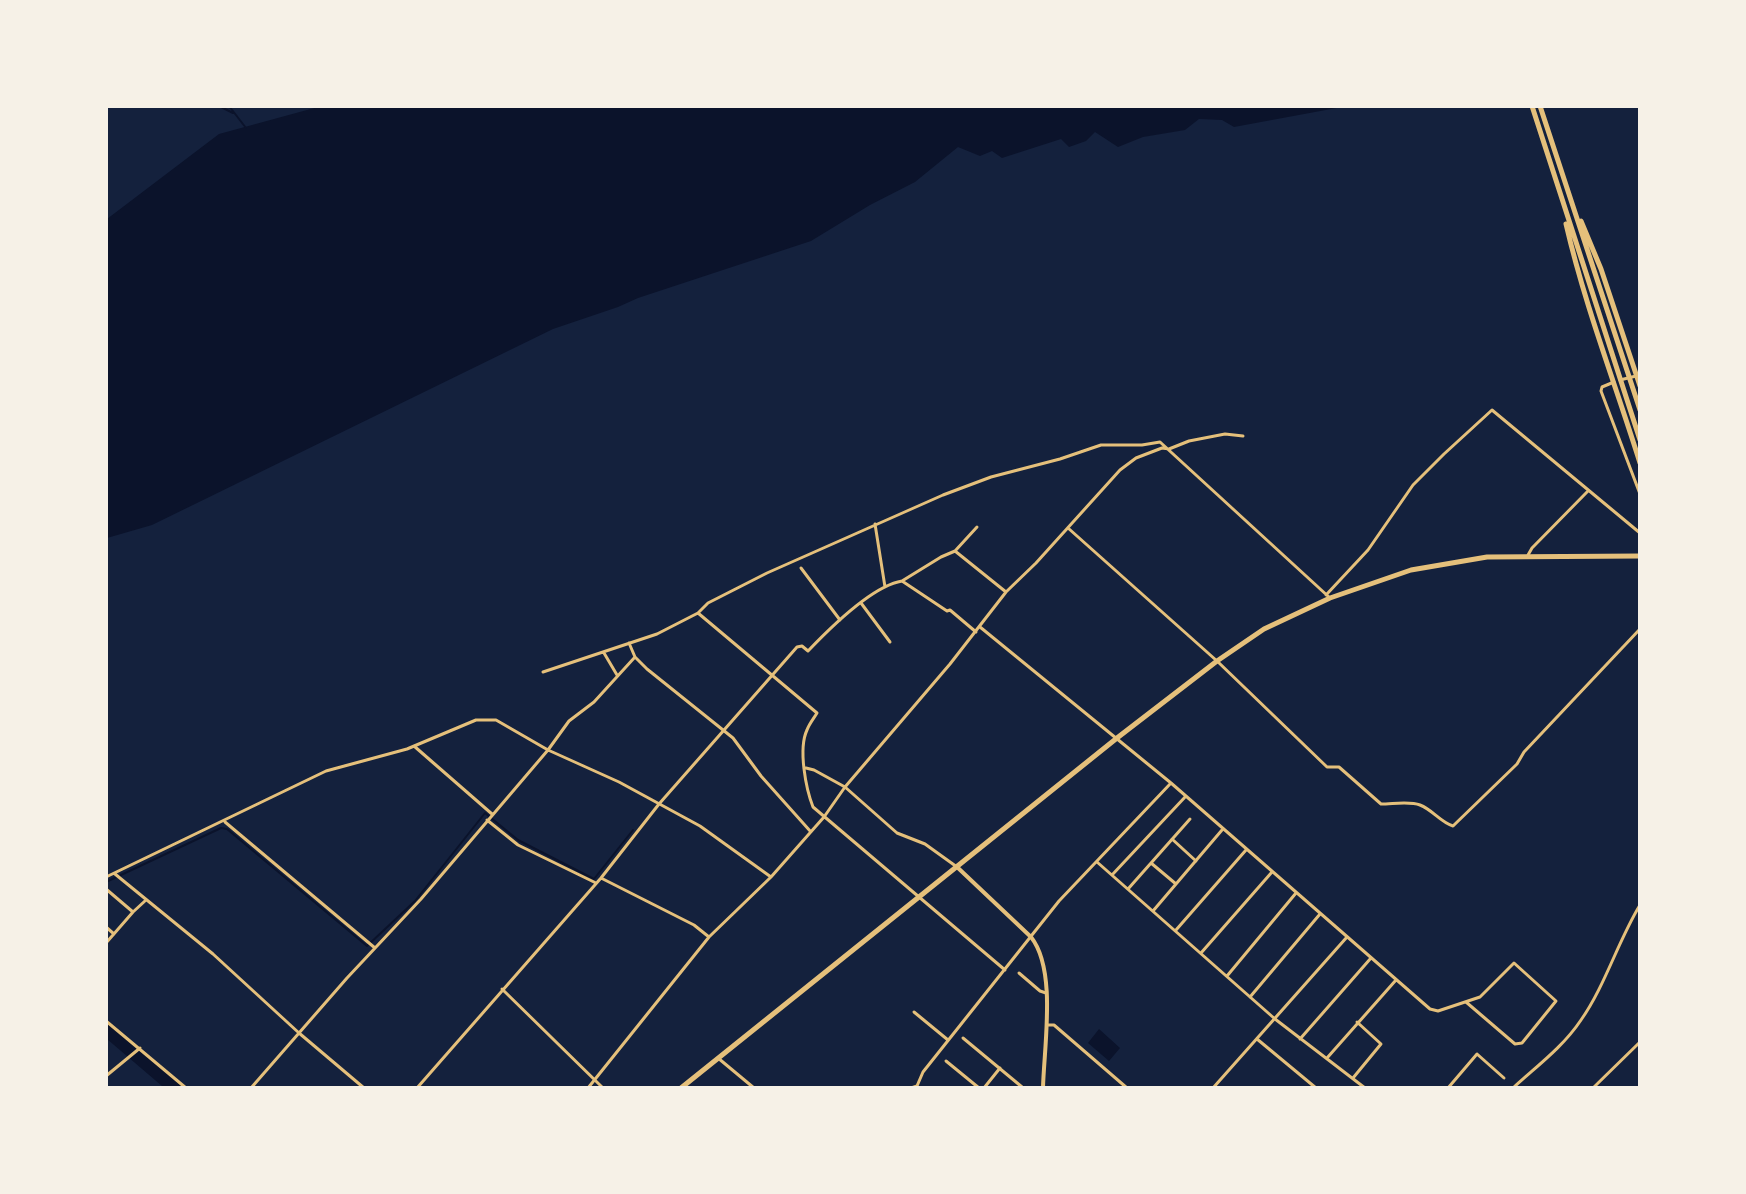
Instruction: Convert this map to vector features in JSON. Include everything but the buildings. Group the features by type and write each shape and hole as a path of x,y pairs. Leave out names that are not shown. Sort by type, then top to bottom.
{"main road":[{"path":"1532,106 1640,440"},
{"path":"1540,106 1640,410"},
{"path":"1567,189 1601,269 1640,386"},
{"path":"1559,190 1578,276 1640,464"},
{"path":"681,1088 1117,738 1217,661 1264,629 1328,596 1411,570 1487,557 1640,556"}],"street":[{"path":"1640,375 1605,385 1601,391 1640,494"},
{"path":"543,672 657,634 698,614 708,603 820,548 942,495 991,477 1060,459 1101,445 1142,445 1160,442 1328,596 1368,550 1413,485 1492,410 1640,533"},
{"path":"588,1088 709,937 771,877 811,832 845,787 976,632 1006,592 1120,470 1143,455 1162,448 1225,434 1243,436"},
{"path":"1527,557 1532,548 1588,491"},
{"path":"875,524 885,587"},
{"path":"417,1088 601,878 658,804 797,647 802,646 808,651 861,603 892,583 902,581 955,551 976,527"},
{"path":"1068,528 1217,661 1327,766 1339,767 1381,804 1417,804 1423,806 1444,823 1453,826 1517,764 1524,752 1640,629"},
{"path":"955,551 1006,592"},
{"path":"801,568 840,620"},
{"path":"902,581 946,611 950,610 976,632"},
{"path":"861,603 890,642"},
{"path":"698,614 817,713 806,732 804,755 808,795 813,807 1005,970"},
{"path":"980,627 1171,783 1430,1009 1438,1011 1480,997 1514,963 1556,1001 1522,1042 1515,1044 1466,1002"},
{"path":"629,643 635,657 670,688 724,729 761,776 811,832"},
{"path":"604,653 617,676"},
{"path":"251,1088 421,899 548,750 569,721 594,702 635,657"},
{"path":"106,878 326,771 414,746 476,720 496,720 548,750 619,782 700,826 771,877"},
{"path":"414,746 492,814"},
{"path":"806,768 845,787 897,834 925,844 957,867 1031,937 1043,958 1046,972 1043,1088"},
{"path":"911,1088 917,1086 923,1072 1059,901 1171,783"},
{"path":"1112,875 1186,796"},
{"path":"1128,889 1190,819"},
{"path":"487,820 518,845 596,883"},
{"path":"225,821 375,948"},
{"path":"1153,910 1223,830"},
{"path":"1172,840 1196,861"},
{"path":"1176,930 1246,850"},
{"path":"1097,862 1275,1019 1365,1088"},
{"path":"1151,863 1176,884"},
{"path":"1201,954 1272,872"},
{"path":"115,874 213,954 299,1033 364,1088"},
{"path":"601,878 694,925 709,937"},
{"path":"106,889 133,912"},
{"path":"1227,976 1296,893"},
{"path":"106,943 133,912 147,900"},
{"path":"1513,1088 1561,1045 1582,1019 1640,905"},
{"path":"1250,997 1320,914"},
{"path":"106,927 114,934"},
{"path":"1213,1088 1347,936"},
{"path":"1300,1039 1371,958"},
{"path":"1019,973 1040,991 1046,993"},
{"path":"1327,1058 1396,980"},
{"path":"502,989 603,1088"},
{"path":"914,1012 948,1040"},
{"path":"106,1021 186,1088"},
{"path":"1353,1078 1381,1044 1357,1022"},
{"path":"1045,1025 1054,1025 1127,1088"},
{"path":"963,1038 1022,1087"},
{"path":"1257,1039 1316,1088"},
{"path":"1593,1088 1640,1042"},
{"path":"106,1076 140,1048"},
{"path":"1448,1088 1477,1054 1504,1078"},
{"path":"718,1058 754,1088"},
{"path":"946,1061 981,1088 1000,1068"}],"water":[{"path":"318,107 1342,107 1234,127 1222,120 1199,119 1185,130 1143,137 1118,147 1095,132 1086,141 1069,147 1061,139 1002,158 992,151 980,156 958,147 915,182 870,205 811,241 638,298 553,329 152,525 107,538 107,219 219,134"},
{"path":"1099,1029 1120,1048 1109,1061 1088,1043"}],"waterway":[{"path":"219,106 233,113"},
{"path":"229,106 246,128"},
{"path":"106,882 221,828 227,829 367,946 415,901 485,813 518,840 594,879 633,830"},
{"path":"106,1029 175,1088"}]}
